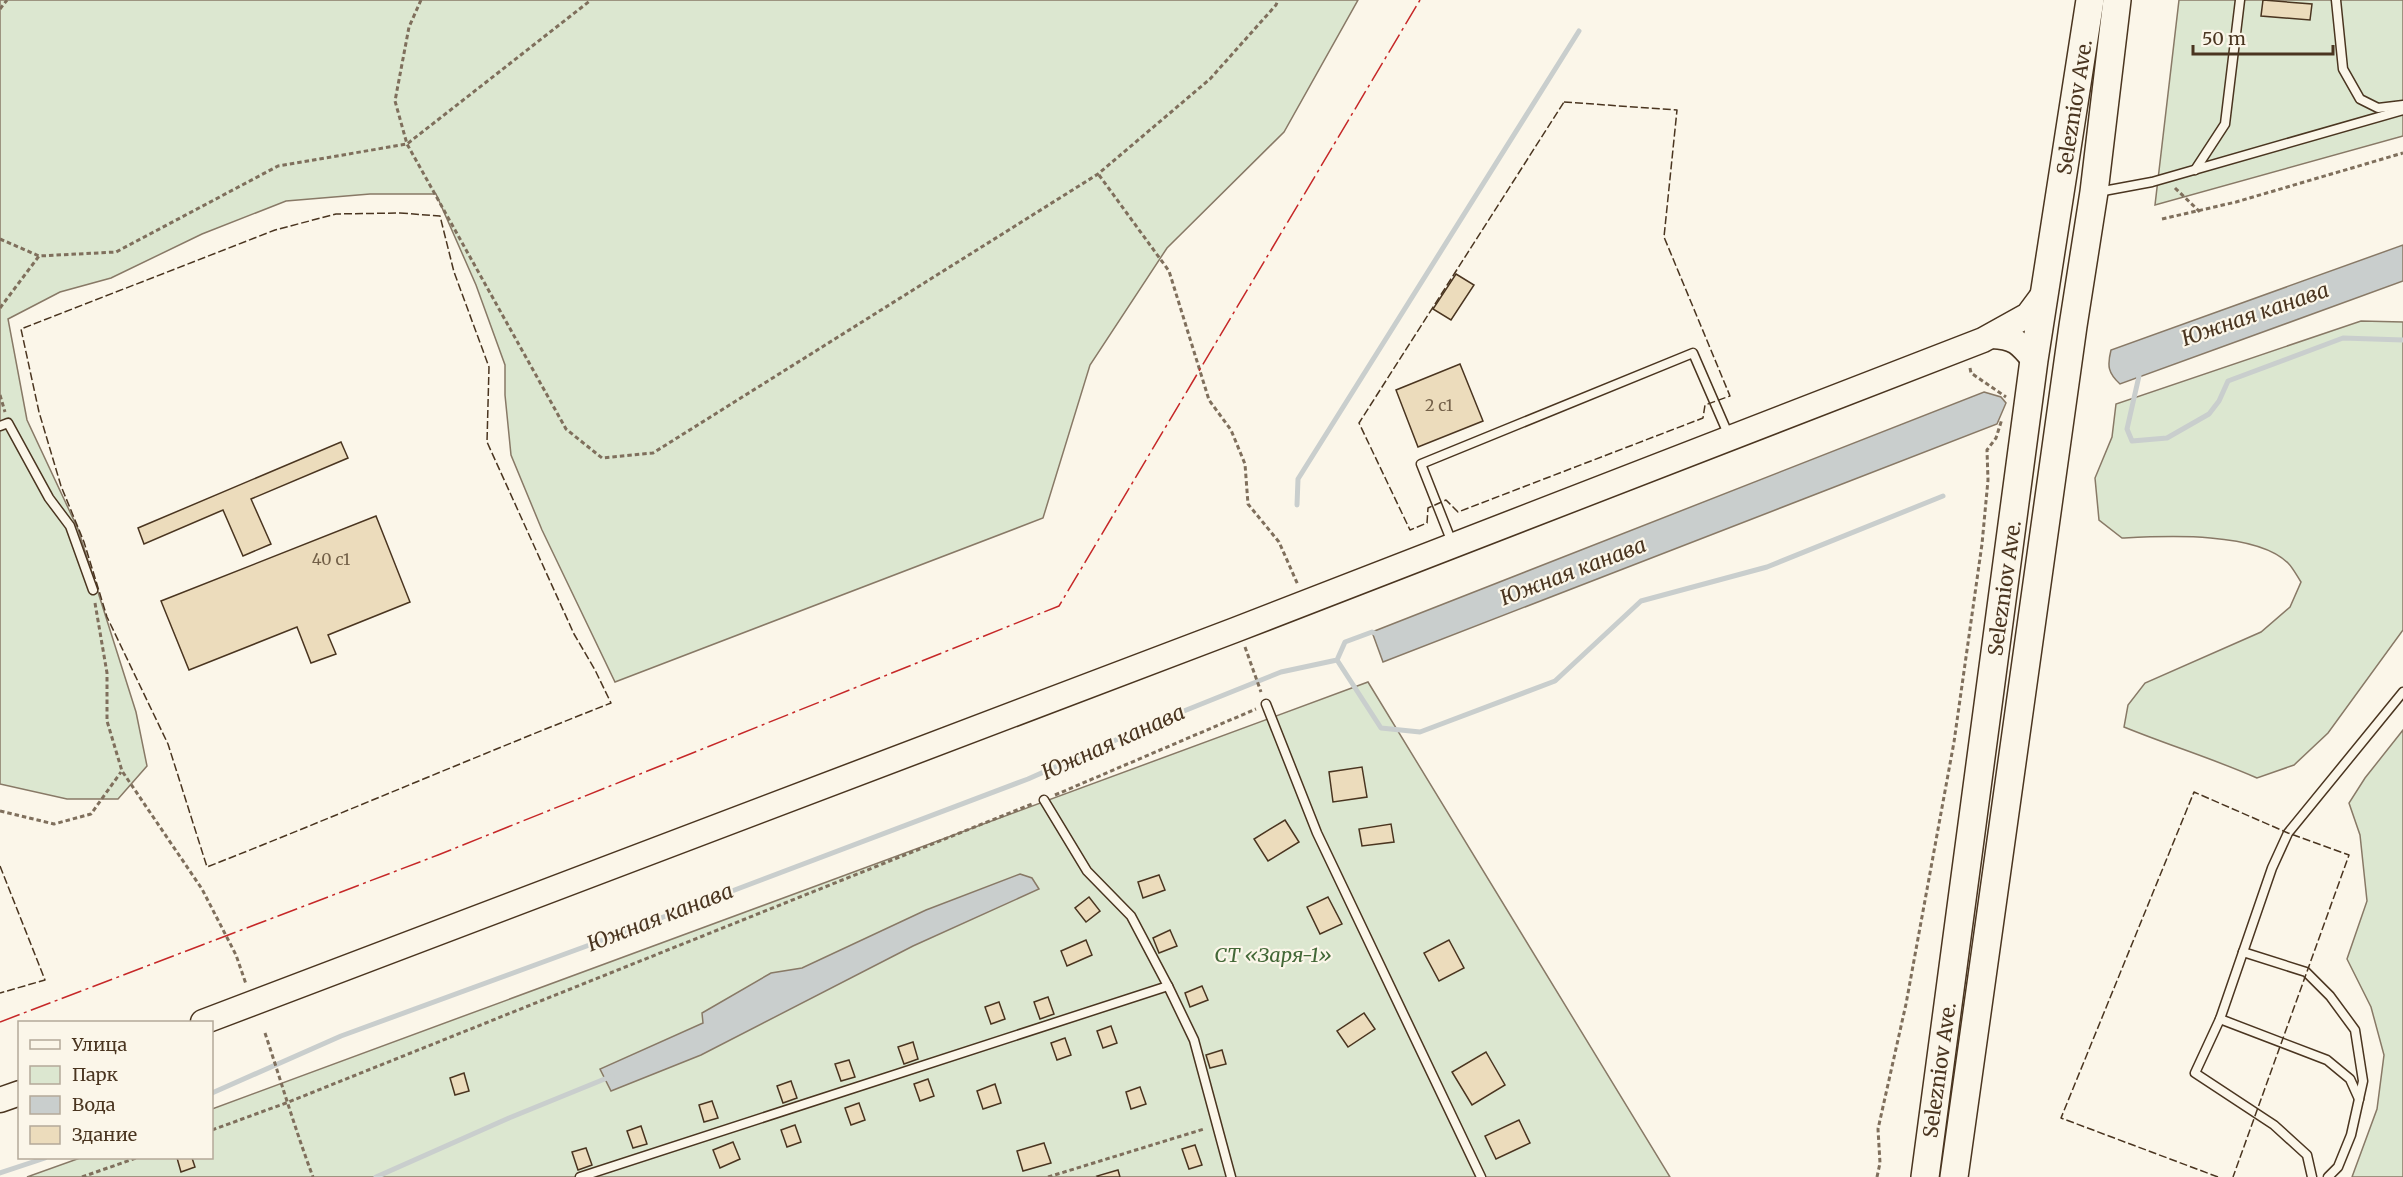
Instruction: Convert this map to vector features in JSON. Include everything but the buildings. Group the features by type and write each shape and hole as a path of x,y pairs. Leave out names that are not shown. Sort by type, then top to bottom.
{"main road":[{"name":"Selezniov Ave.","path":"1925,1177 2034,360 2090,0"},
{"name":"Selezniov Ave.","path":"1954,1177 2073,326 2094,192 2117,0"},
{"path":"208,1021 1454,545 1992,336 2028,315 2045,292"},
{"path":"1992,336 2008,337 2020,343 2034,360"},
{"path":"0,1100 18,1094"}],"lane":[{"path":"2195,170 2225,123 2240,0"},
{"path":"2336,0 2343,69 2360,99 2378,108 2403,105"},
{"path":"2094,192 2165,178 2403,110"},
{"path":"1454,545 1421,465 1693,353 1730,438"},
{"path":"0,426 8,423 49,498 70,526 93,590"},
{"path":"2312,1177 2307,1155 2274,1125 2195,1073 2220,1019 2272,868 2288,833 2403,692"},
{"path":"1266,704 1317,833 1481,1177"},
{"path":"1044,800 1087,871 1131,916 1168,987 1194,1040 1231,1177"},
{"path":"2243,952 2306,972 2330,996 2355,1030 2363,1081 2351,1135 2338,1167 2328,1177"},
{"path":"580,1177 1168,987"},
{"path":"2220,1019 2327,1060 2350,1079 2359,1099"}],"path":[{"path":"0,9 8,0"},
{"path":"421,0 409,27 395,101 407,144 566,429 602,458 653,453 1098,174 1210,79 1278,0"},
{"path":"0,239 39,256 116,252 278,166 407,144 591,0"},
{"path":"2162,219 2200,212 2403,153"},
{"path":"1098,174 1169,271 1209,400 1231,430 1245,464 1248,504 1279,542 1299,586"},
{"path":"2165,178 2200,212"},
{"path":"0,309 39,256"},
{"path":"1969,366 1971,373 2006,397 2009,407"},
{"path":"1877,1177 1880,1162 1878,1129 1906,1004 1954,742 1982,544 1988,480 1987,450 1996,438 1997,428 2005,414"},
{"path":"93,590 107,673 107,721 122,771 202,889 236,956 248,989"},
{"path":"213,1130 286,1103 1044,800 1266,704 1251,663"},
{"path":"0,811 54,824 91,814 122,771"},
{"path":"265,1033 280,1076 286,1103 313,1177"},
{"path":"1048,1177 1217,1124"},
{"path":"82,1177 133,1159"}],"green space":[{"path":"0,0 1358,0 1284,132 1167,248 1090,365 1043,518 615,682 542,530 511,455 505,395 505,365 476,285 436,194 370,194 286,201 202,234 111,278 60,292 8,319 27,420 78,529 136,712 147,766 118,799 67,799 0,784"},
{"path":"2179,0 2403,0 2403,136 2155,205"},
{"path":"2361,321 2403,322 2403,630 2328,733 2294,765 2257,778 2124,727 2128,705 2145,683 2261,632 2290,607 2301,582 2288,563 2273,553 2254,545 2209,538 2122,538 2099,520 2095,478 2112,437 2116,404"},
{"name":"СТ «Заря-1»","path":"1368,682 1670,1177 27,1177 77,1159 213,1159 213,1109"},
{"path":"2403,730 2403,1177 2352,1177 2377,1109 2384,1055 2371,1007 2347,959 2367,901 2360,835 2349,803 2365,778"}],"water":[{"path":"2403,245 2403,281 2120,384 2111,373 2109,361 2111,350"},
{"path":"1984,392 2001,397 2006,403 1997,424 1383,662 1372,632"},
{"path":"1020,874 1032,878 1039,889 913,946 701,1055 611,1091 600,1069 703,1023 702,1013 771,973 802,968 926,910"}],"waterway":[{"path":"1297,505 1298,479 1579,31"},
{"path":"2137,372 2139,376 2127,429 2132,441 2167,438 2209,414 2219,401 2228,381 2343,338 2403,340"},
{"path":"1337,660 1381,728 1420,732 1555,681 1641,601 1767,567 1943,496"},
{"name":"Южная канава","path":"213,1093 341,1036 1028,779 1154,723 1281,672 1337,660 1345,642 1372,632 1377,634"},
{"path":"376,1177 509,1118 612,1076"},
{"name":"Южная канава","path":"0,1173 42,1159"}],"fence":[{"path":"1564,102 1677,110 1664,237 1730,396 1705,405 1703,418 1458,512 1446,500 1428,508 1427,523 1410,530 1359,423 1564,102"},
{"path":"400,213 440,216 454,272 489,367 487,442 574,634 611,703 207,867 168,744 107,617 84,542 61,486 39,412 21,329 275,230 336,214 400,213"},
{"path":"2218,1177 2061,1118 2194,792 2288,833 2349,855 2233,1177"},
{"path":"0,866 45,980 0,993"}],"power":[{"path":"0,1022 438,855 1059,606 1420,0"}]}
